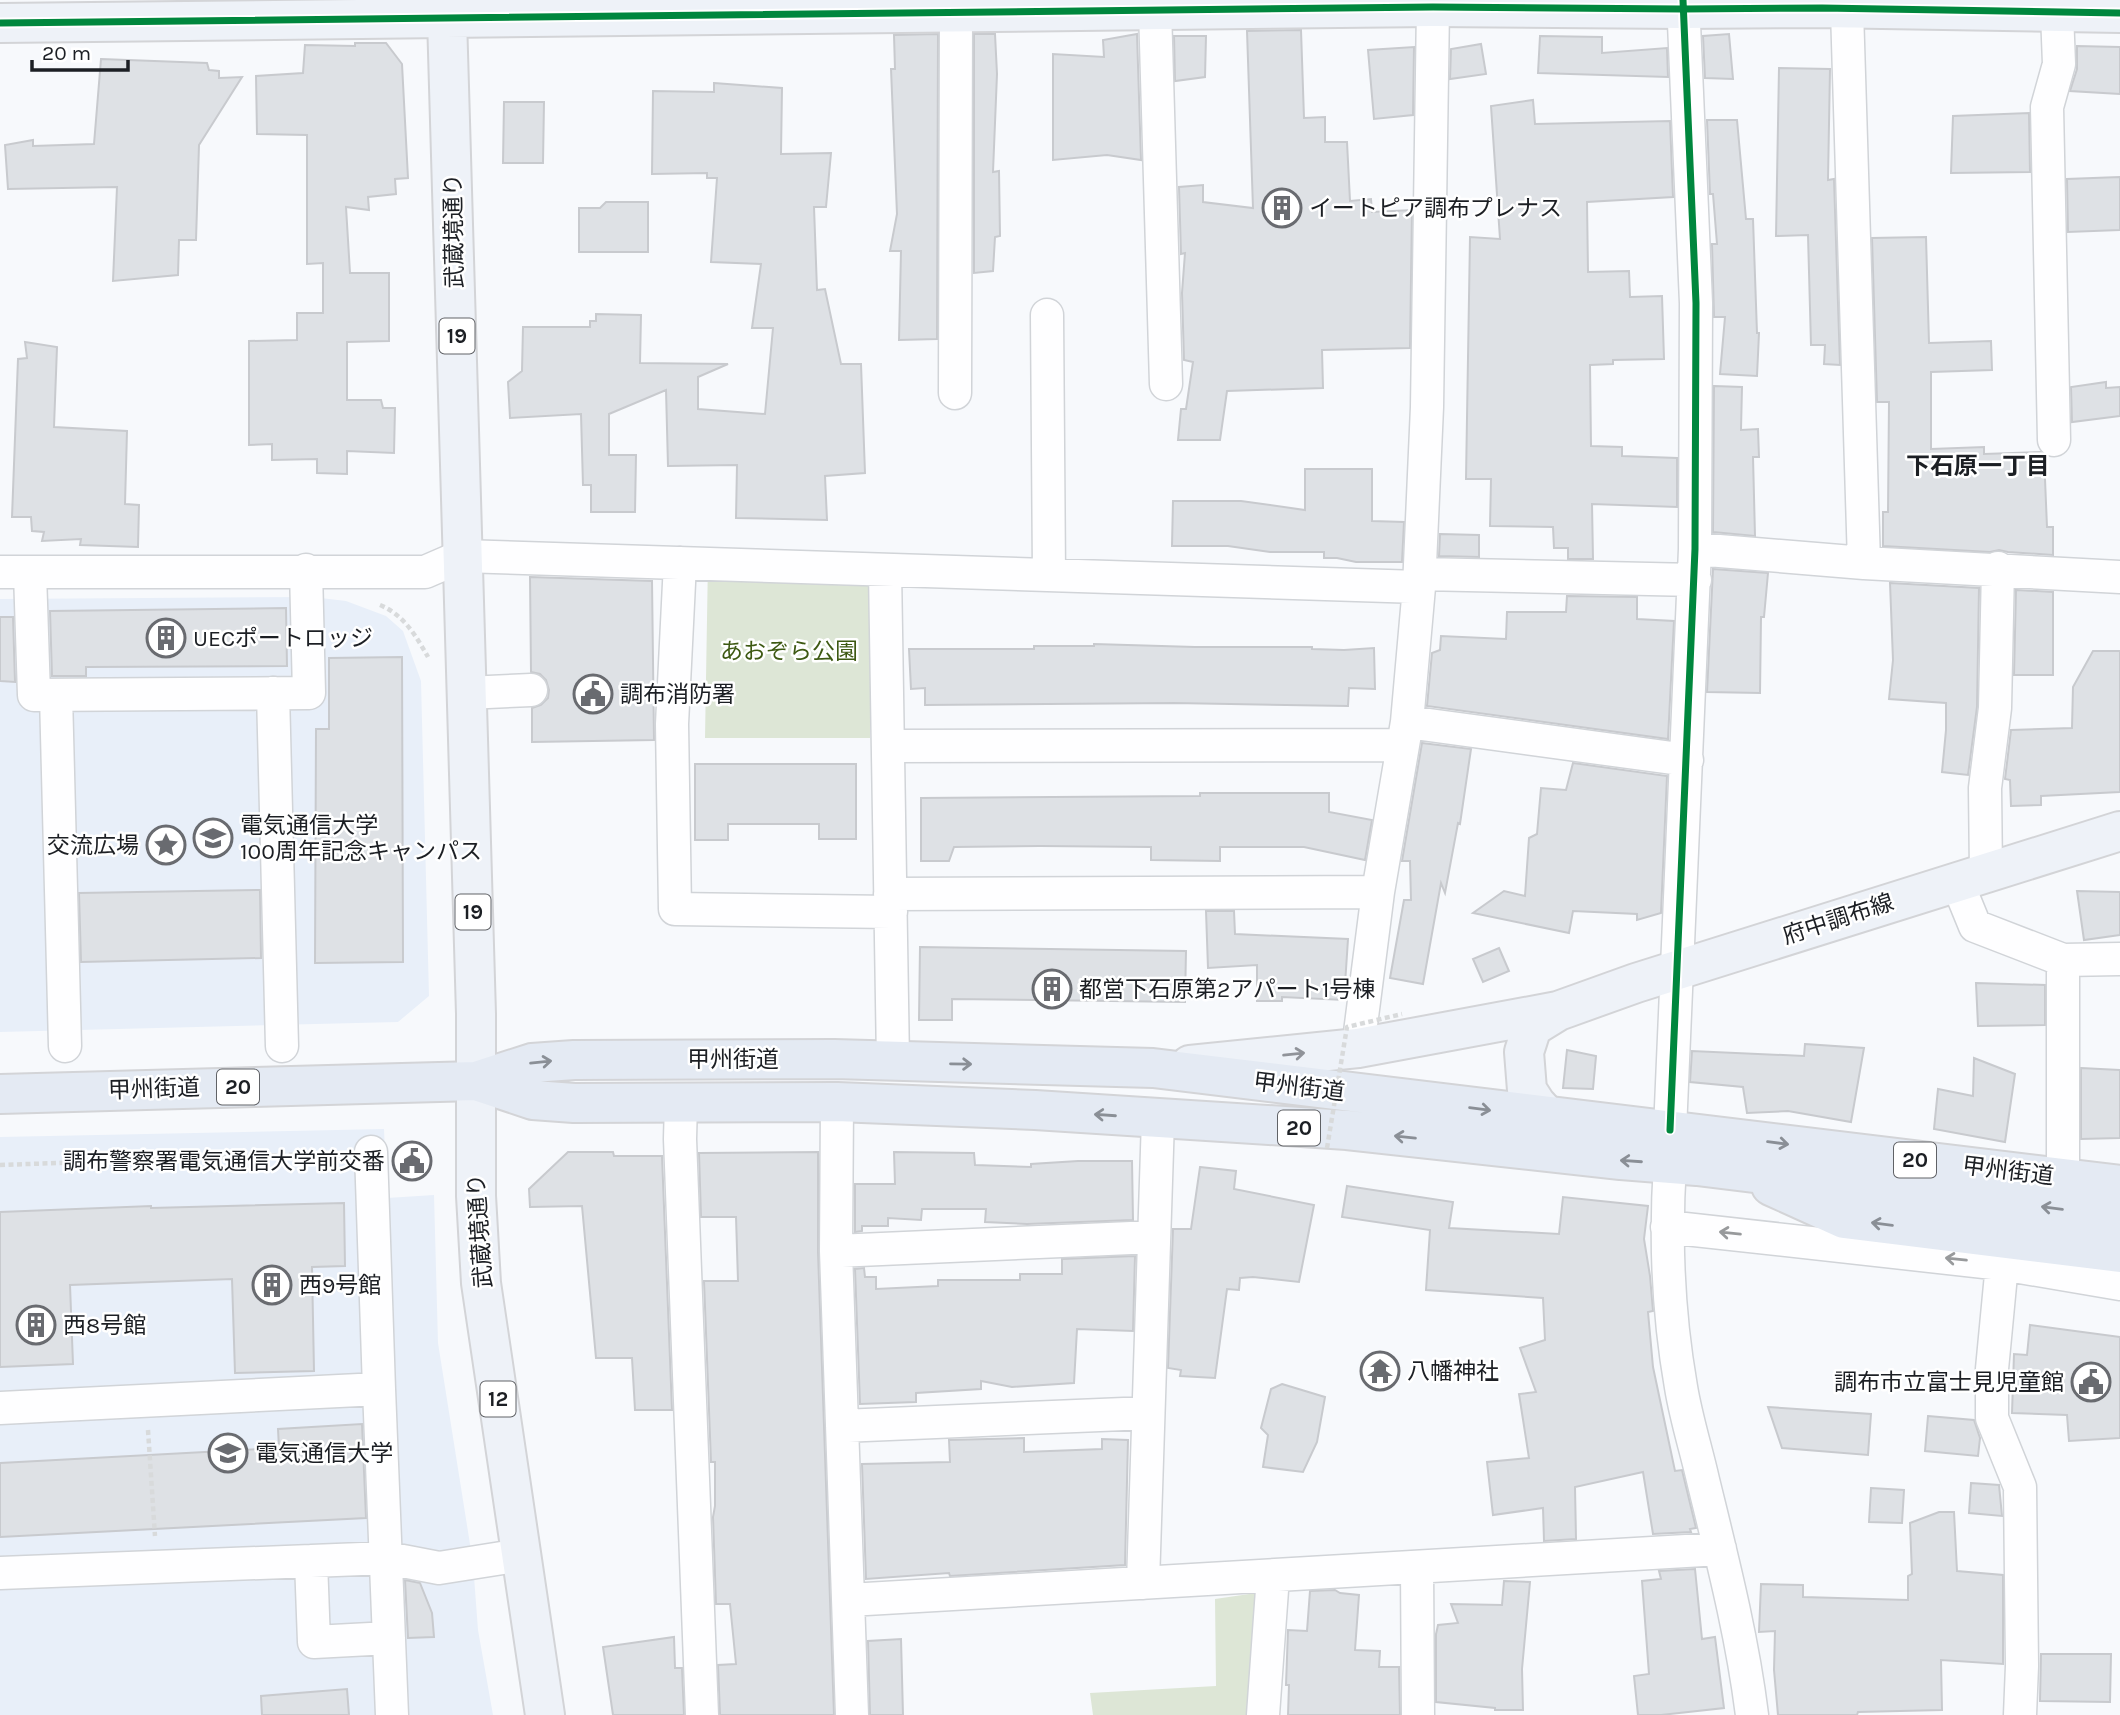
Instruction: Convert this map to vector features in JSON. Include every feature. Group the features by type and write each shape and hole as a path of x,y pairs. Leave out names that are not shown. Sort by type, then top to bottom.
{"highway":[{"name":"甲州街道","path":"0,1094 476,1081 532,1063 574,1060 834,1059 1153,1068 1547,1116 1670,1147 1754,1173 2120,1217"},
{"name":"甲州街道","path":"476,1081 533,1100 837,1102 1035,1110 1670,1147 2063,1178 2120,1185"},
{"path":"1754,1173 1779,1191 1844,1219 2120,1253"}],"main road":[{"path":"0,23 446,6 956,12 1683,5 2045,9 2120,13"},
{"name":"武蔵境通り","path":"446,6 462,556 447,656"},
{"name":"19","path":"447,656 466,693"},
{"name":"武蔵境通り","path":"466,693 476,1081 476,1196 481,1283 545,1715"},
{"name":"府中調布線","path":"1558,1011 1678,970 2120,831"},
{"path":"1153,1068 1358,1048 1558,1011"},
{"path":"1547,1116 1527,1090 1524,1052 1532,1027 1558,1011"}],"street":[{"path":"1683,5 1696,303 1695,580 1667,1227 1670,1307 1681,1389 1738,1626 1752,1715"},
{"path":"1830,6 1864,563"},
{"path":"1358,1048 1378,892 1405,734 1420,580 1427,393 1433,7"},
{"path":"1155,9 1166,384"},
{"path":"2045,9 2059,64 2048,107 2054,440"},
{"path":"955,393 956,12"},
{"path":"1047,314 1049,575"},
{"path":"1695,549 1864,563 1998,568 2120,577"},
{"path":"306,570 309,693 34,695 15,572 306,570 425,572 462,556 1049,575 1420,580 1695,580"},
{"path":"680,563 672,724 676,909 1378,892"},
{"path":"1998,568 1995,708 1971,877 1975,926 2063,960 2120,959"},
{"path":"885,570 893,1062"},
{"path":"466,693 531,690"},
{"path":"273,693 282,1046"},
{"path":"56,695 65,1046"},
{"path":"888,746 1405,734 1687,760"},
{"path":"2063,960 2063,1178"},
{"path":"681,1102 680,1139 702,1715"},
{"path":"837,1102 836,1251 852,1715"},
{"path":"1143,1583 1158,1119"},
{"path":"370,1152 392,1715"},
{"path":"1667,1227 2002,1264 2120,1284"},
{"path":"836,1251 1154,1237"},
{"path":"2002,1264 1992,1368 1992,1418 2020,1487 2020,1715"},
{"path":"0,1408 379,1389"},
{"path":"842,1426 1148,1413"},
{"path":"849,1600 1720,1549"},
{"path":"0,1573 387,1558 439,1568 521,1555"},
{"path":"311,1561 314,1642 389,1638"},
{"path":"1417,1567 1418,1715"},
{"path":"1263,1715 1273,1576"}],"path":[{"path":"369,600 391,610 412,630 447,656"},
{"path":"1327,1148 1347,1027 1402,1014"},
{"path":"0,1165 370,1152"},
{"path":"146,1401 157,1566"}],"shaded area":[{"name":"電気通信大学 100周年記念キャンパス","path":"312,597 346,601 386,616 403,631 421,681 429,996 398,1022 0,1032 0,599"},
{"name":"電気通信大学","path":"384,1129 387,1198 434,1195 438,1343 473,1563 478,1630 493,1715 0,1715 0,1137"}],"green space":[{"name":"あおぞら公園","path":"708,560 872,563 870,738 705,738"},
{"path":"1263,1592 1253,1715 1093,1715 1090,1693 1216,1686 1215,1599"}],"building":[{"path":"1301,30 1304,118 1325,117 1325,142 1347,142 1350,201 1371,199 1372,212 1412,210 1410,348 1322,350 1323,388 1227,391 1220,440 1178,440 1181,409 1186,409 1193,362 1184,360 1182,293 1185,253 1181,254 1179,187 1203,185 1203,202 1253,208 1247,31"},
{"path":"938,34 937,339 899,340 901,251 890,251 897,214 891,69 895,69 894,35"},
{"path":"974,34 995,34 997,74 993,172 999,171 1000,236 995,237 993,271 974,273"},
{"path":"1137,34 1141,160 1107,155 1053,160 1053,54 1104,57 1103,40"},
{"path":"1729,34 1733,79 1705,78 1703,36"},
{"path":"1174,36 1206,36 1205,77 1175,81"},
{"path":"1540,36 1602,37 1602,53 1667,48 1668,77 1538,73"},
{"path":"355,43 386,43 402,64 408,178 395,179 396,194 368,197 369,210 346,207 350,273 389,273 389,341 347,342 347,400 381,400 383,408 395,408 394,453 347,451 347,474 317,473 317,459 272,460 272,444 249,445 249,341 297,340 297,313 323,313 323,263 307,264 307,135 257,134 256,76 303,73 305,45 355,46"},
{"path":"1481,44 1486,74 1450,79 1451,49"},
{"path":"2077,46 2120,47 2120,94 2070,91 2077,69"},
{"path":"1414,47 1413,115 1374,119 1368,50"},
{"path":"101,59 207,63 209,70 219,71 219,78 242,77 199,145 196,240 179,240 178,275 113,281 117,187 8,189 5,145 33,140 33,146 94,144"},
{"path":"1779,68 1830,69 1828,180 1834,179 1840,365 1824,364 1825,345 1811,345 1808,235 1776,236"},
{"path":"714,83 782,88 781,154 831,153 826,207 814,207 817,290 825,289 841,364 861,364 865,473 825,476 827,520 736,518 737,465 668,466 666,390 609,414 609,455 636,455 635,512 591,512 591,485 583,485 581,414 510,418 508,382 522,371 523,327 590,327 590,321 596,321 596,314 641,315 640,363 728,364 698,377 698,409 765,414 773,328 752,328 761,264 711,262 717,178 707,178 707,173 652,174 653,91 714,92"},
{"path":"1533,100 1535,124 1670,121 1673,197 1587,202 1588,272 1629,271 1630,297 1662,296 1664,359 1613,360 1613,364 1590,365 1591,446 1622,447 1622,456 1677,458 1677,507 1592,504 1593,559 1568,559 1568,548 1554,548 1553,527 1490,526 1491,479 1466,479 1470,237 1500,239 1491,106"},
{"path":"504,102 544,102 543,163 503,163"},
{"path":"2029,113 2030,172 1951,173 1953,116"},
{"path":"1707,120 1737,120 1746,219 1753,219 1759,333 1757,376 1720,374 1725,317 1714,317 1712,244 1717,244 1713,194 1710,194"},
{"path":"2120,177 2120,230 2068,232 2067,179"},
{"path":"606,202 648,202 648,252 579,252 579,208 600,208"},
{"path":"1926,237 1929,343 1991,341 1992,370 1931,372 1931,449 1984,447 1984,454 2041,452 2044,455 2047,527 2053,527 2053,555 1999,550 1990,552 1883,546 1883,512 1888,512 1889,402 1877,402 1872,238"},
{"path":"25,342 57,347 54,427 127,431 125,504 139,505 138,547 80,545 81,539 42,541 44,532 32,531 31,517 12,517 18,359 27,358"},
{"path":"2106,382 2106,388 2120,387 2120,416 2072,422 2071,387"},
{"path":"1714,386 1742,387 1741,430 1758,429 1759,457 1753,457 1755,536 1713,532"},
{"path":"1305,469 1372,469 1372,521 1404,522 1402,562 1356,562 1324,558 1324,552 1270,552 1228,546 1172,546 1173,501 1241,501 1305,510"},
{"path":"1440,534 1479,535 1479,557 1439,556"},
{"path":"1713,569 1768,573 1764,617 1761,617 1760,693 1707,692"},
{"path":"530,577 652,581 654,740 532,742 532,708 541,705 548,698 549,690 546,680 540,674 531,672"},
{"path":"1890,583 1979,588 1977,707 1968,775 1942,772 1946,703 1889,699 1893,660"},
{"path":"2016,590 2053,592 2053,675 2014,675"},
{"path":"1567,596 1637,597 1637,619 1674,621 1668,739 1427,706 1432,653 1440,650 1441,636 1506,639 1507,612 1566,612"},
{"name":"UECポートロッジ","path":"286,608 287,666 86,667 86,676 52,676 50,611"},
{"path":"0,617 13,617 15,682 0,681"},
{"path":"1094,644 1312,647 1344,650 1374,648 1375,689 1349,688 1348,706 1174,703 925,705 925,688 911,689 909,649 1034,649 1034,646"},
{"path":"2093,651 2120,651 2120,792 2041,796 2041,805 2011,806 2010,780 2005,779 2011,730 2072,728 2073,687"},
{"path":"402,657 403,962 315,963 316,729 329,729 329,658"},
{"path":"1422,743 1471,749 1460,824 1458,823 1445,893 1441,883 1423,984 1390,978 1404,900 1411,900 1410,861 1402,861"},
{"path":"1573,763 1667,776 1661,913 1637,920 1637,914 1573,911 1569,933 1473,913 1504,891 1525,896 1529,838 1537,834 1541,788 1566,790"},
{"path":"695,764 856,764 856,839 819,839 819,824 728,824 728,840 695,840"},
{"path":"1200,793 1329,793 1329,812 1372,820 1365,860 1304,847 1220,847 1220,861 1151,860 1151,847 1040,846 954,847 949,861 921,861 921,798 1200,796"},
{"path":"260,890 261,958 81,962 79,893"},
{"path":"2077,891 2120,892 2120,935 2084,940"},
{"path":"1206,911 1234,911 1235,934 1348,939 1344,1000 1282,997 1282,1001 1257,1001 1257,965 1208,968"},
{"name":"都営下石原第2アパート1号棟","path":"920,947 1186,951 1185,1002 952,999 952,1020 919,1020"},
{"path":"1499,948 1509,971 1483,982 1473,959"},
{"path":"1976,983 2045,985 2045,1025 1978,1026"},
{"path":"1805,1044 1864,1048 1851,1122 1788,1111 1747,1113 1743,1087 1690,1082 1692,1051 1804,1056"},
{"path":"1567,1050 1596,1056 1593,1089 1563,1088"},
{"path":"1974,1058 2015,1074 2005,1142 1934,1129 1938,1089 1973,1096"},
{"path":"2081,1068 2120,1070 2120,1138 2081,1139"},
{"path":"568,1152 662,1156 672,1410 635,1410 632,1358 596,1358 582,1206 530,1207 529,1189"},
{"path":"818,1152 818,1252 834,1715 720,1715 718,1665 736,1664 730,1604 716,1604 713,1517 715,1462 711,1462 704,1281 738,1281 736,1217 701,1217 699,1153"},
{"path":"894,1152 974,1153 975,1165 1031,1167 1031,1164 1078,1161 1132,1161 1133,1220 1027,1224 985,1222 986,1209 922,1209 921,1220 888,1218 888,1226 862,1226 862,1231 855,1232 855,1184 895,1184"},
{"path":"1200,1167 1236,1171 1234,1189 1314,1205 1299,1282 1240,1278 1239,1290 1227,1289 1215,1378 1180,1376 1181,1370 1168,1368 1173,1229 1191,1229"},
{"path":"1347,1186 1453,1202 1449,1228 1559,1234 1563,1197 1648,1206 1644,1239 1653,1311 1648,1312 1653,1367 1675,1471 1682,1470 1696,1528 1690,1529 1691,1532 1653,1534 1643,1472 1575,1487 1576,1539 1544,1541 1543,1508 1493,1515 1487,1462 1529,1458 1519,1394 1536,1392 1520,1348 1545,1340 1543,1298 1426,1290 1430,1230 1342,1217"},
{"path":"344,1203 345,1266 312,1267 314,1371 235,1373 232,1279 70,1285 73,1364 0,1367 0,1212"},
{"path":"1135,1256 1133,1331 1077,1329 1074,1383 1012,1387 981,1381 981,1389 916,1393 916,1402 860,1404 855,1269 864,1268 865,1277 876,1277 876,1289 938,1286 938,1280 1020,1280 1020,1274 1062,1274 1062,1259"},
{"path":"2030,1325 2120,1337 2120,1438 2069,1441 2067,1415 2012,1413 2014,1354 2027,1355"},
{"path":"1282,1384 1325,1397 1317,1442 1303,1472 1263,1467 1268,1435 1261,1428 1271,1389"},
{"path":"1768,1407 1871,1414 1868,1455 1782,1448"},
{"path":"1928,1416 1974,1420 1980,1438 1978,1456 1925,1451"},
{"path":"362,1424 366,1518 0,1537 0,1463 279,1448 278,1429"},
{"path":"1024,1438 1024,1452 1102,1449 1102,1439 1128,1440 1125,1565 866,1579 862,1464 950,1462 949,1440"},
{"path":"1971,1483 1999,1485 2002,1516 1969,1513"},
{"path":"1871,1488 1904,1490 1902,1523 1869,1522"},
{"path":"1939,1512 1954,1512 1957,1571 2003,1575 2003,1664 1941,1660 1942,1710 1858,1712 1857,1715 1778,1715 1774,1670 1775,1631 1759,1632 1761,1584 1803,1585 1803,1597 1908,1600 1908,1576 1912,1574 1910,1523"},
{"path":"1695,1569 1702,1639 1715,1637 1724,1708 1638,1715 1634,1676 1649,1674 1642,1581 1661,1579 1659,1571"},
{"path":"405,1580 420,1583 432,1613 434,1637 408,1638"},
{"path":"1504,1581 1530,1582 1522,1669 1523,1710 1495,1710 1436,1702 1438,1625 1458,1623 1451,1604 1502,1605"},
{"path":"1335,1590 1359,1595 1355,1650 1380,1651 1379,1667 1399,1667 1400,1715 1288,1715 1288,1630 1307,1631 1310,1591"},
{"path":"674,1637 675,1668 682,1668 684,1715 613,1715 603,1647"},
{"path":"901,1639 903,1715 870,1715 868,1641"},
{"path":"2041,1654 2111,1654 2110,1702 2040,1701"},
{"path":"347,1689 349,1715 262,1715 261,1696"}],"cycle path":[{"path":"1670,1130 1695,549 1696,303 1683,0"},
{"path":"0,23 1433,7 1822,8 2120,13"}],"place":[{"name":"イートピア調布プレナス","path":"1282,208"},
{"name":"UECポートロッジ","path":"166,638"},
{"name":"調布消防署","path":"593,694"},
{"name":"電気通信大学 100周年記念キャンパス","path":"213,838"},
{"name":"交流広場","path":"166,845"},
{"name":"都営下石原第2アパート1号棟","path":"1052,989"},
{"name":"調布警察署電気通信大学前交番","path":"412,1161"},
{"name":"西9号館","path":"272,1285"},
{"name":"西8号館","path":"36,1325"},
{"name":"八幡神社","path":"1380,1371"},
{"name":"調布市立富士見児童館","path":"2091,1382"},
{"name":"電気通信大学","path":"228,1453"}],"district":[{"name":"下石原一丁目","path":"1978,466"}]}
